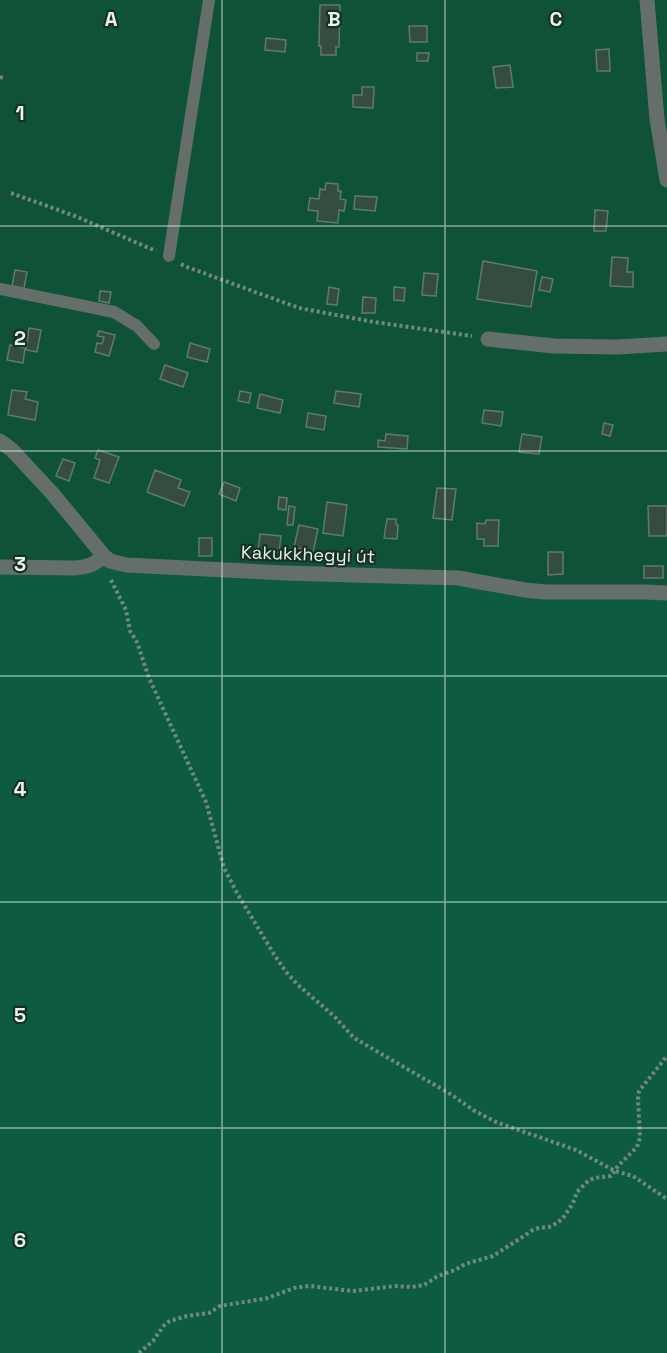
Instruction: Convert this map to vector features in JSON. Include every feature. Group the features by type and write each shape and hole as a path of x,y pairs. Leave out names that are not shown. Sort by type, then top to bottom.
{"street":[{"path":"647,0 657,119 667,180"},
{"path":"488,339 554,346 617,347 667,344"},
{"path":"0,441 12,450 51,493 104,556 86,567 0,567"},
{"name":"Kakukkhegyi út","path":"104,556 110,561 126,565 458,578 544,592 667,593"}],"lane":[{"path":"169,256 209,0"},
{"path":"0,289 114,312 137,326 154,344"}],"path":[{"path":"11,193 75,216 169,256 187,267 299,308 488,339"},
{"path":"104,556 110,577 126,610 130,631 137,642 148,678 206,802 225,868 237,893 287,973 358,1041 485,1116 526,1134 576,1150 615,1172 633,1176 667,1199"},
{"path":"139,1353 170,1321 204,1314 220,1306 268,1299 294,1288 309,1286 353,1291 424,1285 438,1275 493,1256 536,1228 549,1227 557,1223 573,1203 577,1192 588,1181 594,1178 609,1177 637,1147 640,1138 639,1091 667,1056"}],"green space":[{"path":"0,0 667,0 667,593 95,563 0,567"},
{"path":"95,563 525,590 667,593 667,1353 0,1353 0,567"}],"building":[{"path":"320,5 340,5 339,47 336,47 336,55 321,55 321,46 319,46"},
{"path":"409,26 427,26 427,42 410,42"},
{"path":"266,38 286,40 285,52 265,50"},
{"path":"609,49 610,71 597,71 596,50"},
{"path":"417,53 429,53 428,61 417,61"},
{"path":"510,65 513,87 496,88 493,67"},
{"path":"362,87 374,87 373,108 353,107 353,95 362,95"},
{"path":"326,183 338,184 338,191 341,191 340,199 346,200 344,211 339,210 338,223 317,221 318,211 308,210 310,198 319,199 320,189 325,190"},
{"path":"355,196 377,197 375,211 354,209"},
{"path":"595,210 608,211 606,231 594,231"},
{"path":"612,257 628,258 627,272 633,272 633,287 610,286"},
{"path":"483,261 537,271 531,307 477,299"},
{"path":"15,270 27,272 24,288 12,286"},
{"path":"424,273 438,274 436,296 422,295"},
{"path":"542,277 553,279 550,292 539,290"},
{"path":"329,287 339,289 337,305 327,304"},
{"path":"394,287 405,288 404,301 394,300"},
{"path":"100,291 111,292 109,303 99,301"},
{"path":"363,297 376,298 375,313 362,313"},
{"path":"29,328 41,330 37,352 26,350"},
{"path":"99,331 115,335 109,356 95,352 97,343 102,344 104,337 97,336"},
{"path":"190,343 210,349 207,362 187,357"},
{"path":"10,345 25,348 23,363 7,360"},
{"path":"165,365 188,373 183,387 160,379"},
{"path":"12,390 27,392 25,399 38,402 35,420 8,415"},
{"path":"240,391 251,393 249,403 238,401"},
{"path":"336,391 361,394 359,407 334,403"},
{"path":"260,394 283,400 280,413 257,408"},
{"path":"484,410 503,412 501,426 482,423"},
{"path":"308,413 326,416 324,430 306,427"},
{"path":"604,423 613,425 610,436 602,434"},
{"path":"386,434 408,436 407,449 378,447 378,440 385,441"},
{"path":"522,434 542,437 539,454 519,452"},
{"path":"98,450 119,457 109,483 94,478 100,460 95,458"},
{"path":"63,459 75,463 69,481 56,476"},
{"path":"155,470 181,480 178,488 190,492 184,506 147,492"},
{"path":"224,482 240,488 236,501 219,494"},
{"path":"437,488 456,489 452,520 433,518"},
{"path":"279,497 287,498 286,510 278,509"},
{"path":"327,502 347,505 343,536 323,533"},
{"path":"289,506 295,507 293,525 287,525"},
{"path":"648,506 667,506 667,536 649,536"},
{"path":"387,519 396,519 397,539 384,538"},
{"path":"486,520 499,520 498,546 484,546 484,539 477,539 477,523 485,524"},
{"path":"299,525 318,529 313,552 294,547"},
{"path":"260,534 281,536 279,553 258,550"},
{"path":"199,538 212,538 212,556 199,556"},
{"path":"548,552 563,552 563,574 548,575"},
{"path":"644,566 663,566 663,578 644,578"}]}
